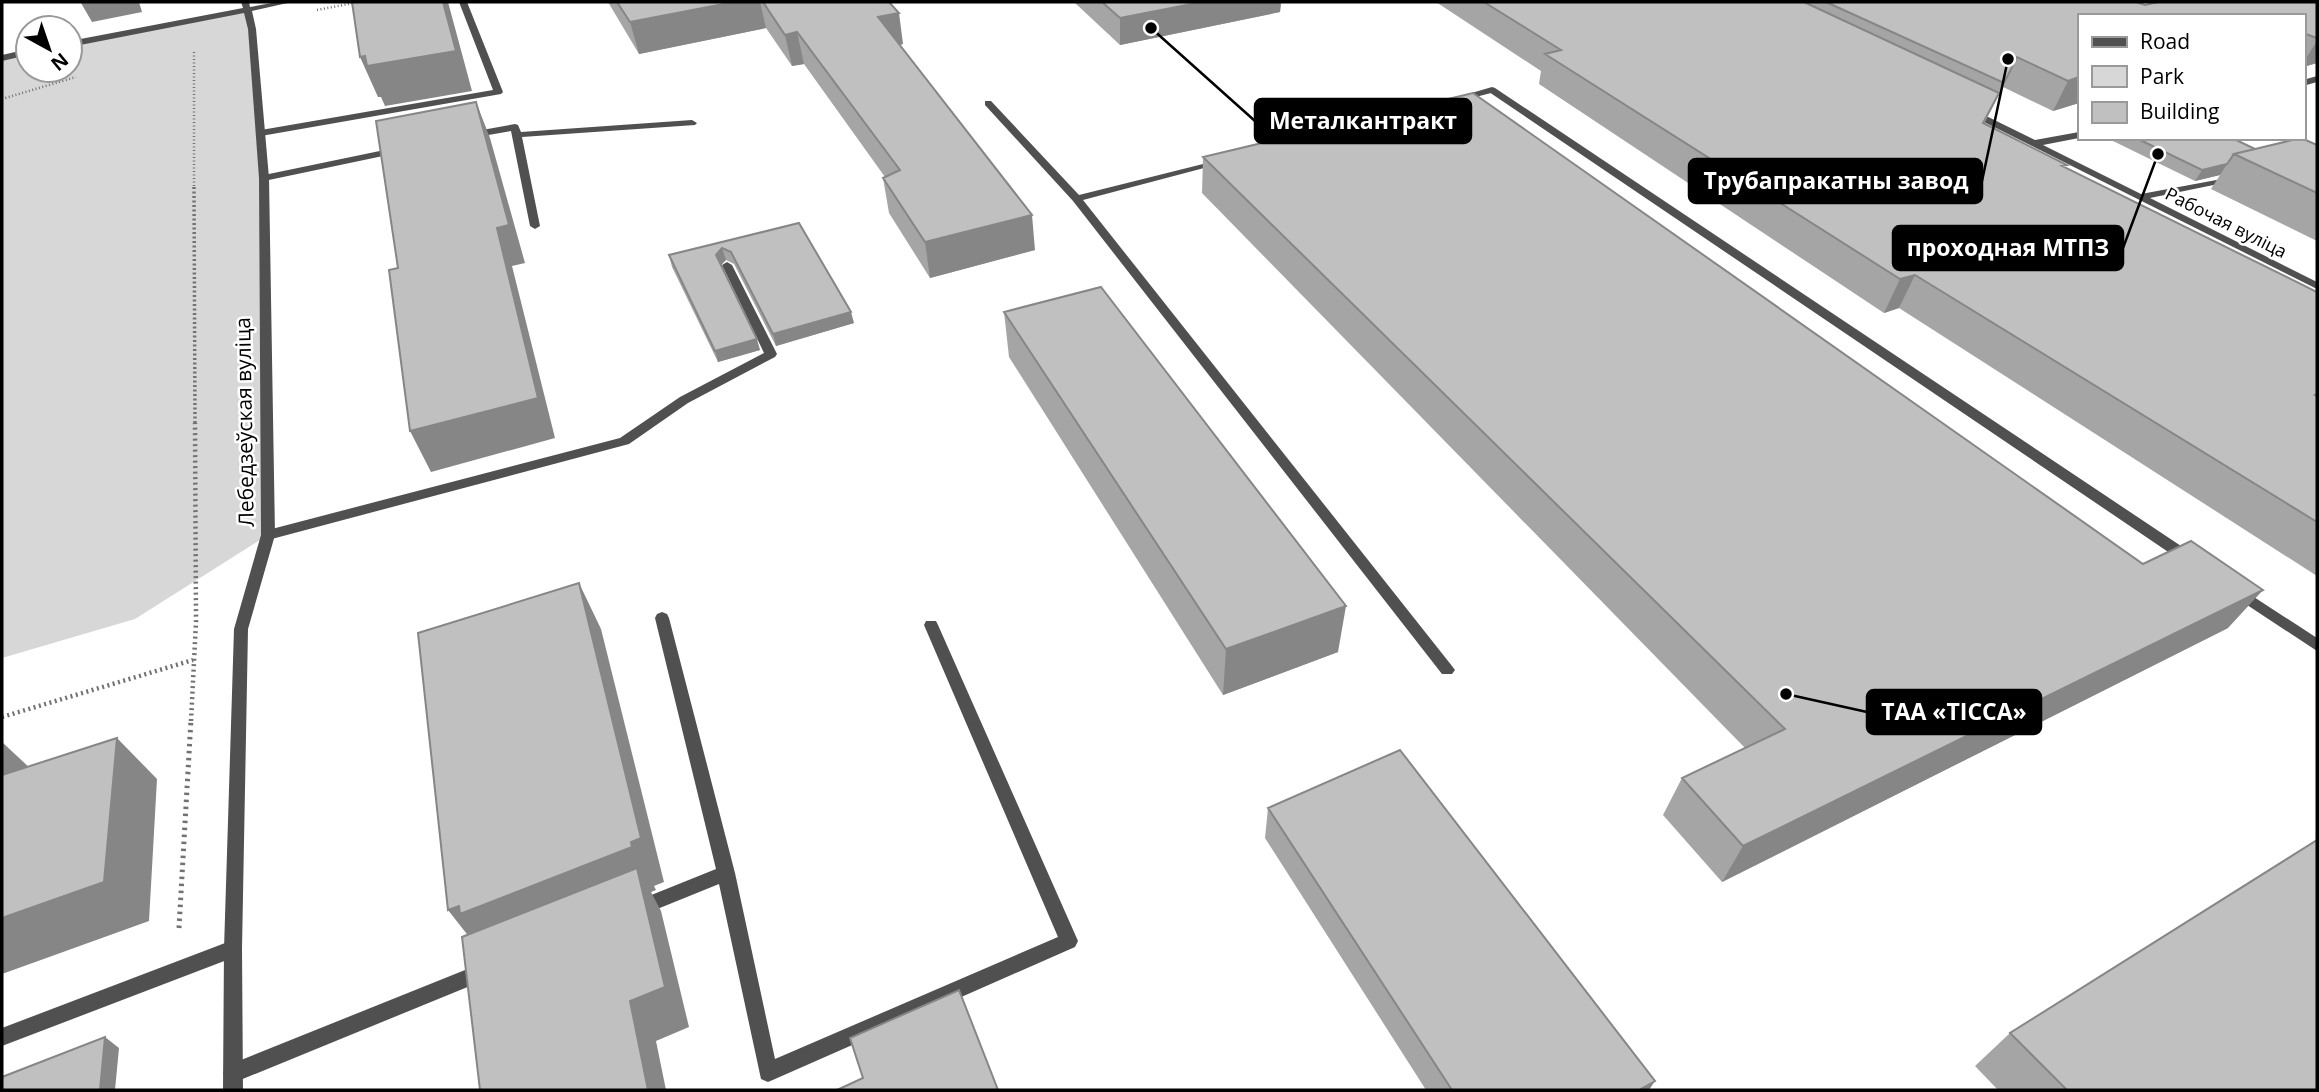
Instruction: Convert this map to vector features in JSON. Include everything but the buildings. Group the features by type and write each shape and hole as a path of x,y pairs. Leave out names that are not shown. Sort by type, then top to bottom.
{"street":[{"path":"84,41 246,5 288,2"},
{"path":"261,133 498,92 463,2"},
{"name":"Лебедзеўская вуліца","path":"233,1082 233,949 241,629 268,535 264,178 252,29 246,5"},
{"path":"1438,104 1492,90 2203,568"},
{"path":"988,103 1077,199 1447,670"},
{"name":"Рабочая вуліца","path":"1963,108 2317,286"},
{"path":"516,135 692,123"},
{"path":"460,137 515,127 535,226"},
{"path":"2036,143 2078,135"},
{"path":"264,178 406,148"},
{"path":"1077,199 1238,157"},
{"path":"2139,197 2239,177"},
{"path":"268,535 624,440 684,400 771,354 727,265"},
{"path":"2225,583 2317,645"},
{"path":"662,618 726,873 768,1072 1069,941 931,625"},
{"path":"622,915 726,873"},
{"path":"2,1037 233,949"},
{"path":"233,1082 506,962"}],"path":[{"path":"177,971 196,622 194,40 252,29"},
{"path":"2,717 193,660"}],"green space":[{"path":"247,9 261,133 268,535 135,619 2,658 2,58 14,55 14,84 84,84 84,41"}],"place":[{"name":"Металкантракт","path":"1151,28"},
{"name":"Трубапракатны завод","path":"2008,59"},
{"name":"проходная МТПЗ","path":"2158,154"},
{"name":"ТАА «ТIССА»","path":"1786,694"}]}
